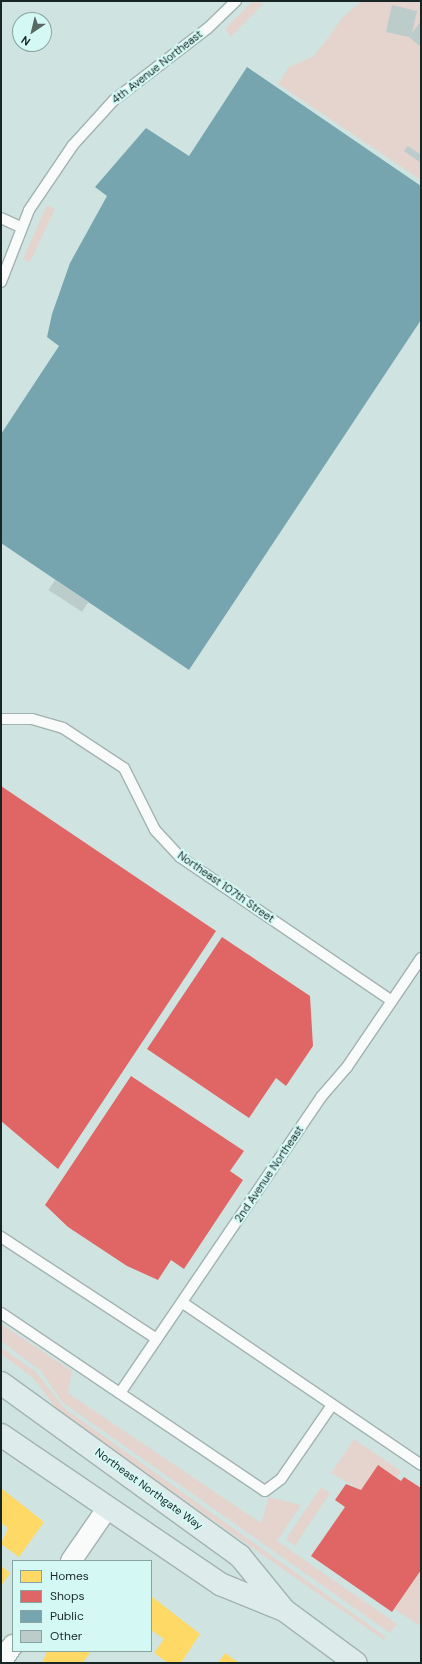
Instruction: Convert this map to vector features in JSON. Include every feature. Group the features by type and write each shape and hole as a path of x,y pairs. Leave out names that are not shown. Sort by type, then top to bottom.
{"main road":[{"name":"Northeast Northgate Way","path":"1,1383 240,1556 284,1610"},
{"name":"Northeast Northgate Way","path":"1,1435 106,1510 220,1584 284,1610 356,1663"}],"street":[{"path":"72,1560 106,1510"},
{"path":"1,1662 12,1646"}],"lane":[{"name":"4th Avenue Northeast","path":"1,282 20,227 73,145 99,115 134,83 208,28 236,1"},
{"path":"1,218 20,227"},
{"name":"Northeast 107th Street","path":"1,719 32,719 63,728 124,768 152,826 180,857 392,1001"},
{"name":"2nd Avenue Northeast","path":"120,1393 183,1303 321,1097 347,1067 421,958"},
{"path":"1,1237 157,1339"},
{"path":"183,1303 421,1465"},
{"path":"1,1313 266,1491 281,1479 332,1405"}],"shaded area":[{"path":"253,1 263,4 231,37 225,29"},
{"path":"362,1 421,1 421,180 278,84 289,67 314,56 344,16"},
{"path":"47,205 55,209 30,262 23,259"},
{"path":"1,1324 72,1371 68,1393 261,1523 269,1497 301,1505 277,1541 397,1624 390,1633 62,1402 41,1371 1,1341"},
{"path":"1,1347 36,1372 64,1408 386,1637 384,1640 60,1413 33,1378 1,1354"},
{"path":"354,1439 401,1471 397,1478 378,1465 361,1490 331,1473"},
{"path":"321,1487 330,1493 295,1545 286,1539"},
{"path":"421,1570 421,1624 420,1626 394,1609"}],"building: Homes":[{"path":"1,1488 44,1522 19,1557 1,1544 8,1528 1,1523"},
{"path":"1,1566 10,1573 1,1586"},
{"path":"152,1597 200,1634 181,1663 168,1663 154,1653 164,1639 152,1631"},
{"path":"47,1652 90,1653 83,1662 42,1663"},
{"path":"225,1653 239,1663 218,1663"}],"building: Shops":[{"path":"1,786 216,931 58,1169 1,1121"},
{"path":"222,937 310,996 313,1046 286,1086 276,1078 249,1118 147,1049"},
{"path":"131,1076 244,1151 230,1171 243,1180 184,1269 171,1260 158,1280 127,1266 68,1227 45,1205"},
{"path":"378,1465 401,1481 404,1477 421,1488 421,1570 392,1612 311,1556 345,1507 335,1500 346,1484 361,1490"}],"building: Public":[{"path":"247,67 421,186 421,320 189,670 1,543 1,434 59,346 47,337 52,314 70,263 107,196 95,187 146,128 189,156"}],"building: Other":[{"path":"392,5 417,11 412,33 421,21 421,47 409,37 386,32"},
{"path":"408,146 421,155 421,163 404,151"},
{"path":"55,580 89,602 82,612 48,590"}]}
